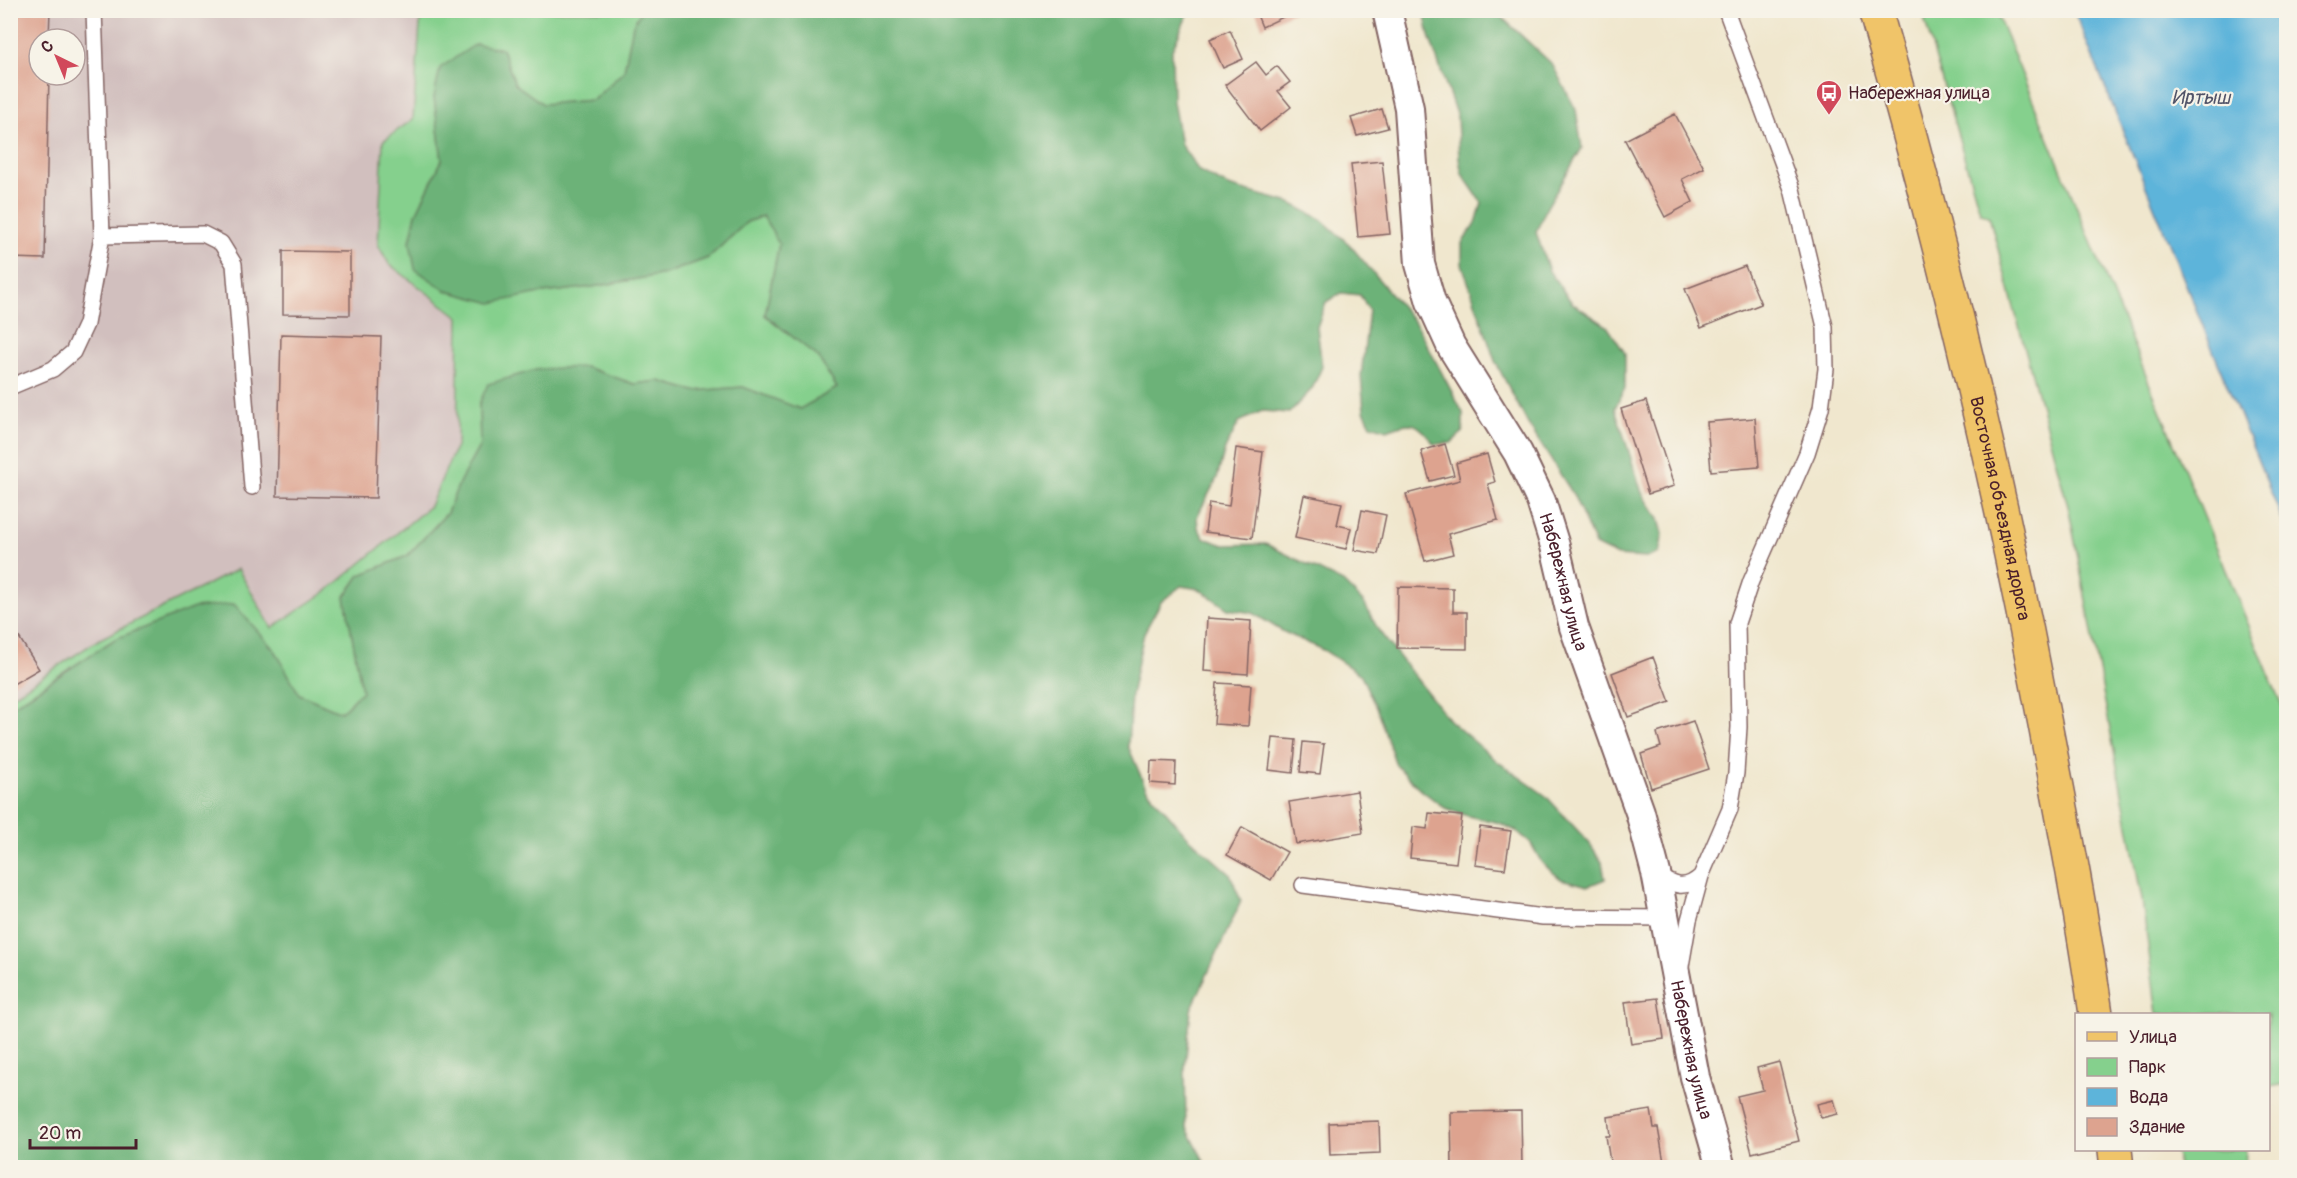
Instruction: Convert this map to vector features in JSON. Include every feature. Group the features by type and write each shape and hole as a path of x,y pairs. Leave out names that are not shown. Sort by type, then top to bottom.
{"main road":[{"name":"Восточная объездная дорога","path":"1875,10 1911,135 1964,344 2023,609 2083,919 2096,1013"},
{"path":"2115,1151 2118,1167"}],"street":[{"name":"Набережная улица","path":"1387,10 1409,108 1420,264 1431,302 1451,346 1518,453 1541,501 1555,546 1574,627 1640,812 1656,873 1695,1077 1721,1167"}],"lane":[{"path":"10,387 54,369 74,352 86,324 102,236 94,10"},
{"path":"1678,986 1689,920 1701,876 1730,809 1736,773 1739,727 1737,623 1751,582 1807,453 1821,408 1826,369 1825,327 1792,189 1726,10"},
{"path":"102,236 203,234 221,243 234,264 252,488"},
{"path":"1656,873 1678,886 1692,885 1701,876"},
{"path":"1303,885 1543,917 1665,918"}],"shaded area":[{"path":"11,11 421,11 413,119 389,264 460,317 457,445 430,506 327,591 272,628 238,569 98,640 11,697"}],"green space":[{"path":"421,11 641,11 633,26 624,71 593,100 543,104 515,84 502,49 476,44 434,97 442,160 416,214 410,242 535,294 665,274 708,258 747,222 763,216 779,244 765,315 818,357 837,388 800,409 743,387 694,391 659,381 634,384 585,367 479,404 480,445 460,481 447,513 407,556 360,575 345,596 362,691 341,712 299,694 276,652 115,639 11,707 11,697 98,640 238,569 272,628 327,591 430,506 457,444 459,317 389,264 378,245 383,141 413,119"},
{"path":"641,11 1189,11 1172,50 1173,102 1181,145 1199,171 1228,186 1290,203 1321,219 1350,245 1416,324 1463,413 1463,432 1451,443 1434,444 1419,427 1414,425 1403,425 1387,430 1371,425 1364,411 1361,376 1369,310 1360,295 1341,293 1326,302 1317,327 1322,367 1312,389 1289,413 1262,411 1239,422 1225,449 1217,478 1197,517 1198,528 1204,538 1224,545 1266,544 1343,582 1364,603 1379,631 1449,720 1497,761 1546,796 1590,844 1602,862 1605,879 1588,886 1561,879 1542,863 1530,842 1516,831 1500,823 1445,808 1421,790 1396,765 1378,712 1361,675 1325,651 1282,631 1253,613 1228,609 1199,589 1181,586 1161,602 1144,633 1131,695 1128,746 1146,788 1187,836 1230,874 1241,901 1191,1010 1185,1067 1186,1126 1207,1167 11,1167 11,707 115,639 194,608 234,604 276,652 299,694 341,712 362,691 345,597 360,575 407,556 447,513 460,481 480,445 479,404 488,384 539,369 585,367 634,384 659,381 694,391 743,387 800,409 837,388 818,357 765,315 779,244 763,216 747,222 708,258 665,274 492,303 447,291 415,269 410,242 416,214 442,160 434,97 440,68 476,44 502,49 515,84 543,104 593,100 624,71 633,25"},
{"path":"1424,11 1495,11 1552,64 1576,110 1582,148 1547,207 1536,232 1549,271 1572,303 1607,326 1625,353 1625,388 1615,408 1642,493 1659,519 1663,534 1659,553 1646,558 1617,556 1595,545 1573,494 1528,424 1495,361 1462,264 1462,243 1476,223 1482,203 1462,174 1457,117 1429,36"},
{"path":"1922,11 1996,11 2286,716 2286,1084 2270,1087 2270,1013 2157,1013 2142,900 2069,510 1989,216 1980,212"},
{"path":"2176,1151 2246,1151 2245,1167 2178,1167"}],"water":[{"name":"Иртыш","path":"2074,11 2286,11 2286,529"}],"building":[{"path":"10,10 50,10 49,27 27,27 27,87 49,87 45,259 10,258"},
{"path":"1255,10 1298,10 1262,27"},
{"path":"1230,30 1243,59 1223,68 1210,39"},
{"path":"1256,62 1266,75 1277,66 1290,82 1278,91 1291,107 1260,131 1225,85"},
{"path":"1382,109 1388,128 1357,136 1351,118"},
{"path":"1675,114 1704,168 1682,179 1693,202 1665,217 1625,140"},
{"path":"1382,161 1390,234 1358,237 1351,164"},
{"path":"283,251 350,252 350,315 283,314"},
{"path":"1745,266 1761,304 1701,328 1685,289"},
{"path":"281,334 381,337 376,498 277,496"},
{"path":"1646,401 1674,486 1648,494 1621,409"},
{"path":"1755,418 1759,467 1711,471 1707,422"},
{"path":"1445,444 1454,475 1430,481 1421,451"},
{"path":"1236,448 1263,452 1252,538 1205,532 1209,503 1229,506"},
{"path":"1487,454 1495,482 1488,484 1498,520 1448,534 1453,554 1425,561 1406,494 1460,480 1456,463"},
{"path":"1304,495 1342,503 1337,525 1351,528 1346,549 1295,538"},
{"path":"1362,510 1386,515 1378,554 1354,550"},
{"path":"1398,587 1453,588 1453,612 1467,612 1467,649 1397,648"},
{"path":"1207,618 1251,621 1248,674 1204,671"},
{"path":"10,623 39,669 10,686"},
{"path":"1653,657 1670,702 1628,717 1612,673"},
{"path":"1217,683 1251,685 1248,726 1214,724"},
{"path":"1693,721 1709,769 1651,788 1641,754 1661,747 1657,733"},
{"path":"1273,738 1296,740 1293,773 1269,770"},
{"path":"1303,742 1324,744 1320,774 1300,772"},
{"path":"1151,761 1176,762 1175,785 1150,783"},
{"path":"1357,791 1363,833 1296,844 1289,802"},
{"path":"1429,813 1462,816 1456,863 1410,858 1413,827 1427,829"},
{"path":"1242,827 1287,852 1271,880 1227,855"},
{"path":"1480,827 1511,831 1505,869 1475,865"},
{"path":"1658,998 1664,1039 1631,1044 1625,1002"},
{"path":"1779,1062 1799,1141 1752,1153 1737,1096 1763,1090 1757,1068"},
{"path":"1834,1100 1838,1114 1821,1118 1817,1104"},
{"path":"1651,1110 1654,1128 1658,1128 1665,1168 1611,1168 1606,1136 1610,1136 1608,1117"},
{"path":"1521,1111 1522,1168 1452,1168 1451,1112"},
{"path":"1379,1121 1380,1153 1330,1155 1329,1123"}],"place":[{"name":"Набережная улица","path":"1829,116"}]}
